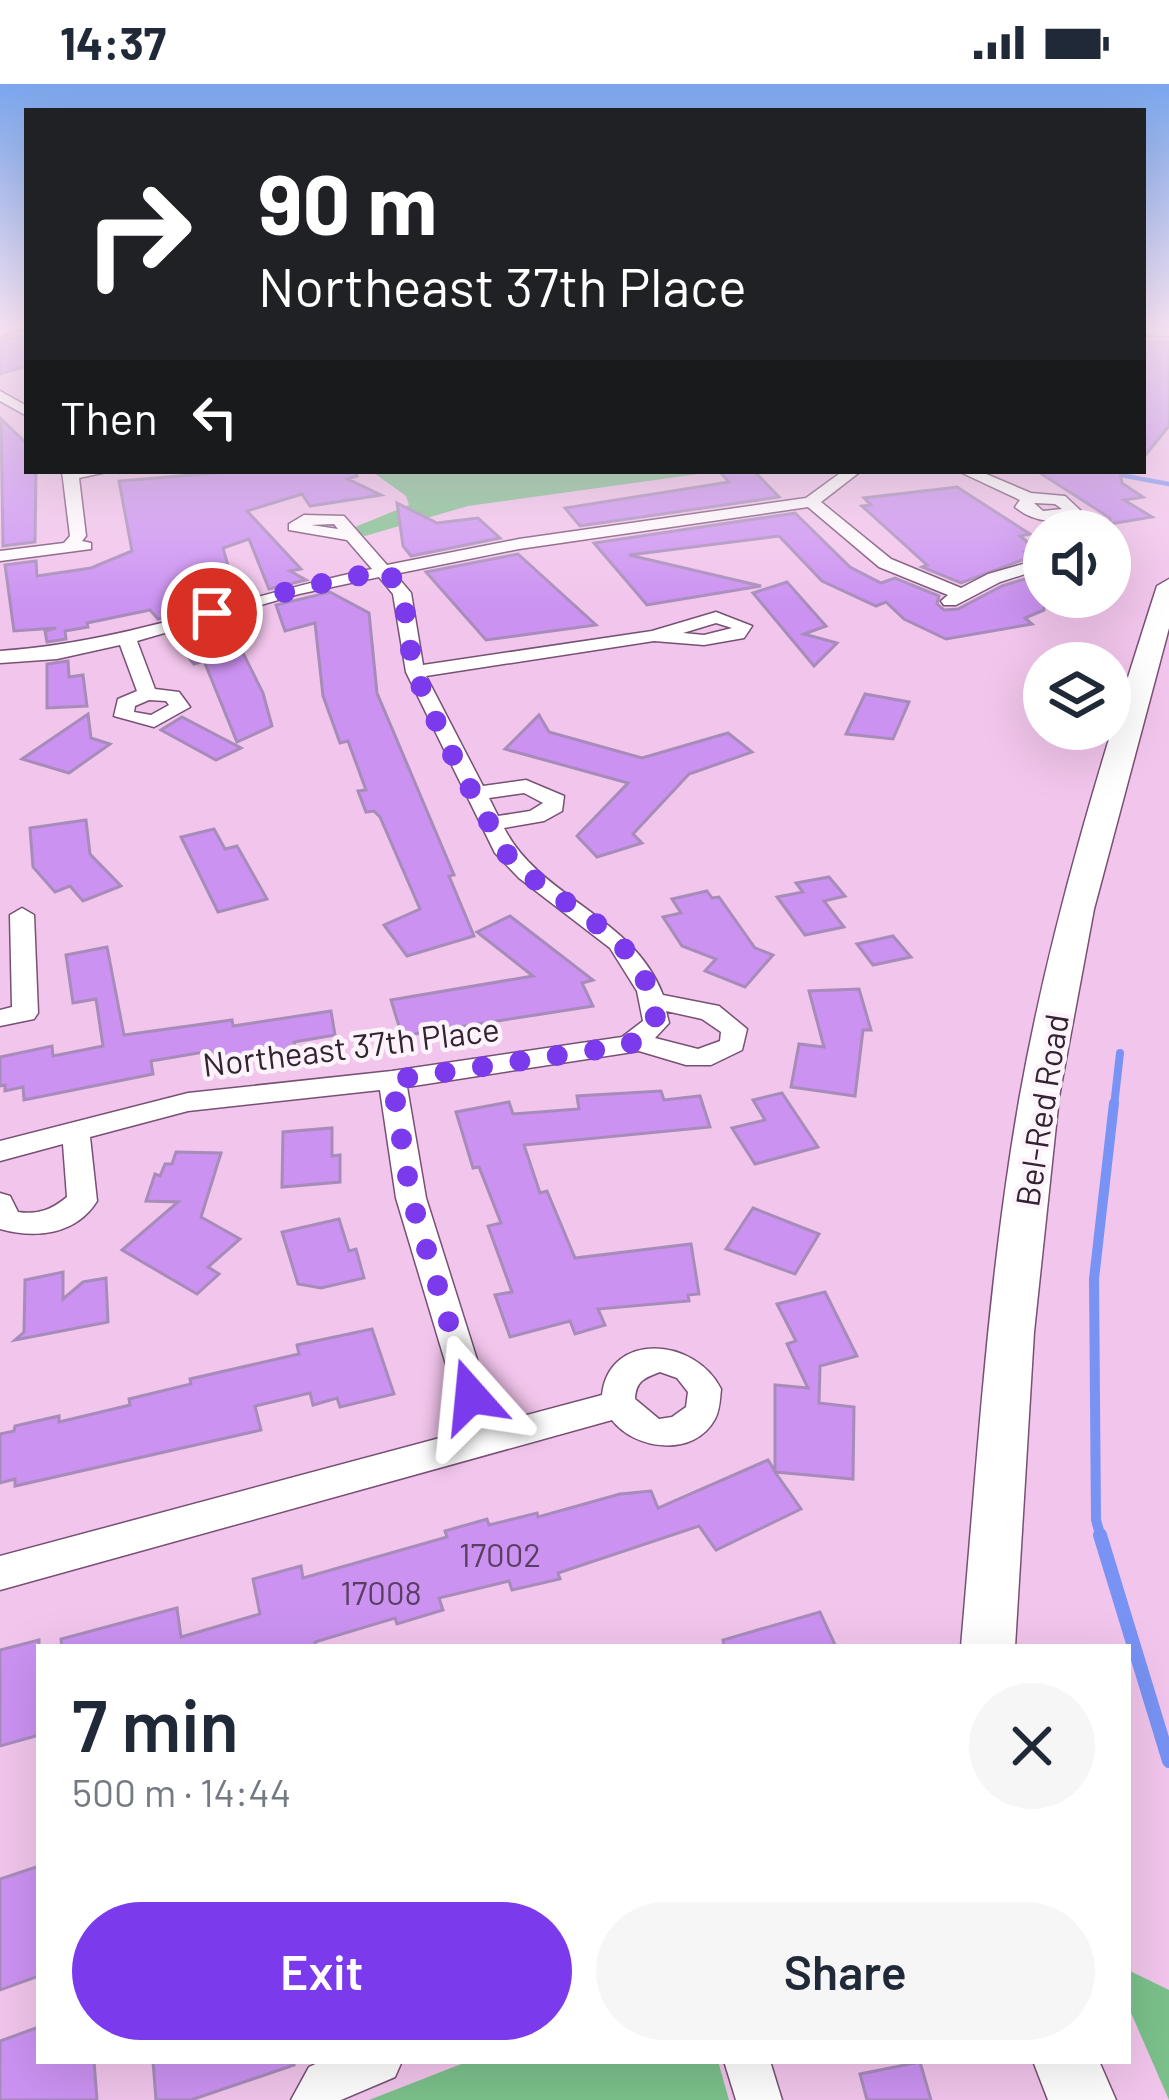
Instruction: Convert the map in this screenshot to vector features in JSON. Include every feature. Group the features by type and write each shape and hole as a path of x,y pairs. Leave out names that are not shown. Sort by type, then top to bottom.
{"main road":[{"name":"Bel-Red Road","path":"988,1644 1019,1252 1053,1020 1108,783 1169,586"},
{"path":"1067,2064 1082,2100"}],"street":[{"path":"0,556 79,545 70,474"},
{"path":"0,657 57,653 124,639 296,589 519,544 812,502 849,474"},
{"path":"973,474 1029,498"},
{"path":"812,502 885,563 954,599 1023,569"},
{"path":"347,535 386,570 402,593 415,672 490,824 523,872 576,905 623,946 654,1001 656,1023 635,1040"},
{"path":"415,672 654,637"},
{"path":"124,639 134,648 147,694"},
{"path":"474,794 526,786 554,796 554,806 544,814 490,824"},
{"path":"0,1018 25,1013 22,915"},
{"name":"Northeast 37th Place","path":"0,1151 188,1102 392,1080 635,1040 701,1059 721,1055 733,1044 734,1029 721,1016 654,1001"},
{"path":"392,1080 417,1220 485,1441"},
{"path":"0,1204 6,1220 28,1227 64,1218 74,1210 82,1201 84,1181 76,1132"},
{"path":"0,1573 619,1404"},
{"path":"314,2100 325,2083 372,2064"},
{"path":"748,2064 759,2100"}],"green space":[{"path":"375,474 698,474 468,506 365,536 350,529 409,505 406,496"},
{"path":"1131,1971 1169,1990 1169,2100 1131,2013"},
{"path":"461,2064 719,2064 729,2100 369,2100"}],"building":[{"path":"1,420 24,441 24,474 36,474 35,542 3,546"},
{"path":"1146,420 1169,420 1146,454"},
{"path":"203,474 357,474 348,479 381,495 310,506 302,494 247,511 301,569 290,571 306,580 269,589 249,539 223,548 237,598 158,619 150,610 87,623 88,627 65,631 66,639 47,642 45,631 56,628 14,631 5,565 36,561 37,576 91,568 132,551 119,481"},
{"path":"722,474 757,474 779,497 580,526 565,508 729,482"},
{"path":"1042,474 1120,474 1122,483 1143,497 1124,500 1152,517 1131,520 1131,510 1098,510"},
{"path":"957,487 1023,529 1023,560 961,583 922,567 927,565 862,506 871,505 864,498"},
{"path":"397,503 437,523 478,518 500,538 411,556 403,546"},
{"path":"795,513 850,567 881,583 895,578 939,596 937,604 944,610 958,609 1023,580 1023,618 1032,624 946,639 904,619 886,602 876,606 822,581 779,536 629,555 761,586 647,605 594,543"},
{"path":"518,554 596,625 486,640 426,572"},
{"path":"787,582 826,626 804,634 837,643 814,666 753,593"},
{"path":"330,592 369,613 377,693 454,875 449,876 474,936 407,956 384,925 420,909 380,817 374,811 366,812 358,791 366,790 348,741 340,743 323,696 315,623 285,631 276,605"},
{"path":"242,615 248,641 238,643 263,693 272,726 237,742 204,661 194,664 171,636"},
{"path":"68,661 69,677 83,675 87,706 47,708 47,664"},
{"path":"865,694 909,702 893,739 846,734"},
{"path":"88,714 91,738 110,744 69,773 22,759"},
{"path":"539,715 549,732 642,758 728,733 752,752 689,774 633,834 642,843 597,857 577,836 628,783 505,749"},
{"path":"182,717 241,748 216,760 161,730"},
{"path":"86,820 90,854 121,886 83,901 70,886 55,892 33,867 30,828"},
{"path":"214,829 225,849 237,846 267,899 218,912 181,837"},
{"path":"829,877 845,896 824,901 844,927 805,935 777,897 803,892 796,883"},
{"path":"707,891 712,898 719,897 755,948 773,955 745,987 705,971 716,959 682,946 663,917 681,913 672,899"},
{"path":"510,916 593,980 582,983 593,1006 402,1036 391,1000 533,976 477,932"},
{"path":"893,936 911,957 873,965 857,944"},
{"path":"107,947 124,1035 232,1020 233,1026 331,1011 335,1035 294,1042 296,1050 211,1062 210,1051 151,1061 153,1074 24,1100 23,1087 5,1091 5,1085 0,1086 0,1057 52,1046 53,1056 103,1046 96,999 73,1003 66,955"},
{"path":"859,989 871,1030 863,1030 855,1096 791,1087 799,1044 824,1047 809,991"},
{"path":"661,1091 664,1100 700,1096 710,1127 524,1145 540,1193 547,1191 575,1258 691,1244 699,1294 688,1295 689,1301 598,1309 605,1325 575,1334 570,1321 510,1337 495,1295 512,1292 488,1226 501,1223 479,1167 473,1168 456,1112 509,1102 513,1114 579,1109 577,1096"},
{"path":"782,1093 818,1147 755,1164 732,1128 765,1120 753,1100"},
{"path":"332,1128 332,1156 340,1155 340,1182 282,1187 283,1132"},
{"path":"176,1152 221,1153 201,1217 240,1239 208,1267 219,1274 197,1294 122,1250 178,1202 146,1201 155,1174 160,1176 165,1164 172,1164"},
{"path":"753,1208 819,1234 795,1274 726,1249"},
{"path":"339,1219 349,1251 356,1249 364,1278 321,1288 298,1284 282,1232"},
{"path":"63,1272 63,1299 83,1282 106,1278 108,1322 15,1340 24,1332 25,1280"},
{"path":"825,1292 857,1356 820,1366 819,1403 854,1407 853,1479 775,1472 801,1509 716,1550 699,1526 558,1573 560,1579 512,1590 509,1581 439,1598 443,1610 397,1624 395,1618 315,1644 62,1644 61,1639 177,1608 181,1637 260,1614 253,1579 301,1566 303,1578 447,1537 445,1531 487,1519 489,1525 537,1513 538,1517 620,1494 651,1491 658,1508 768,1460 775,1471 775,1385 808,1388 787,1344 796,1341 777,1304"},
{"path":"372,1329 394,1394 340,1407 337,1398 313,1405 310,1393 255,1406 261,1430 15,1486 15,1479 0,1483 0,1434 14,1431 15,1426 59,1416 59,1422 130,1405 129,1399 191,1384 190,1379 299,1354 297,1345"},
{"path":"820,1612 835,1644 724,1644 723,1640"},
{"path":"39,1640 36,1736 0,1746 0,1650"},
{"path":"36,1867 36,1977 0,1990 0,1879"},
{"path":"36,2028 36,2064 94,2064 97,2100 0,2100 0,2041"},
{"path":"153,2064 294,2064 191,2100 156,2100"},
{"path":"921,2064 931,2100 867,2100 860,2074"}],"waterway":[{"path":"1115,474 1169,484"},
{"path":"1114,1106 1120,1053"},
{"path":"1101,1538 1096,1520 1094,1279 1114,1103"},
{"path":"1100,1535 1169,1761"}],"route":[{"path":"212,613 386,570 402,593 409,615 415,672 506,853 523,872 576,905 623,946 653,995 656,1023 629,1045 392,1080 411,1198 471,1396"}]}
